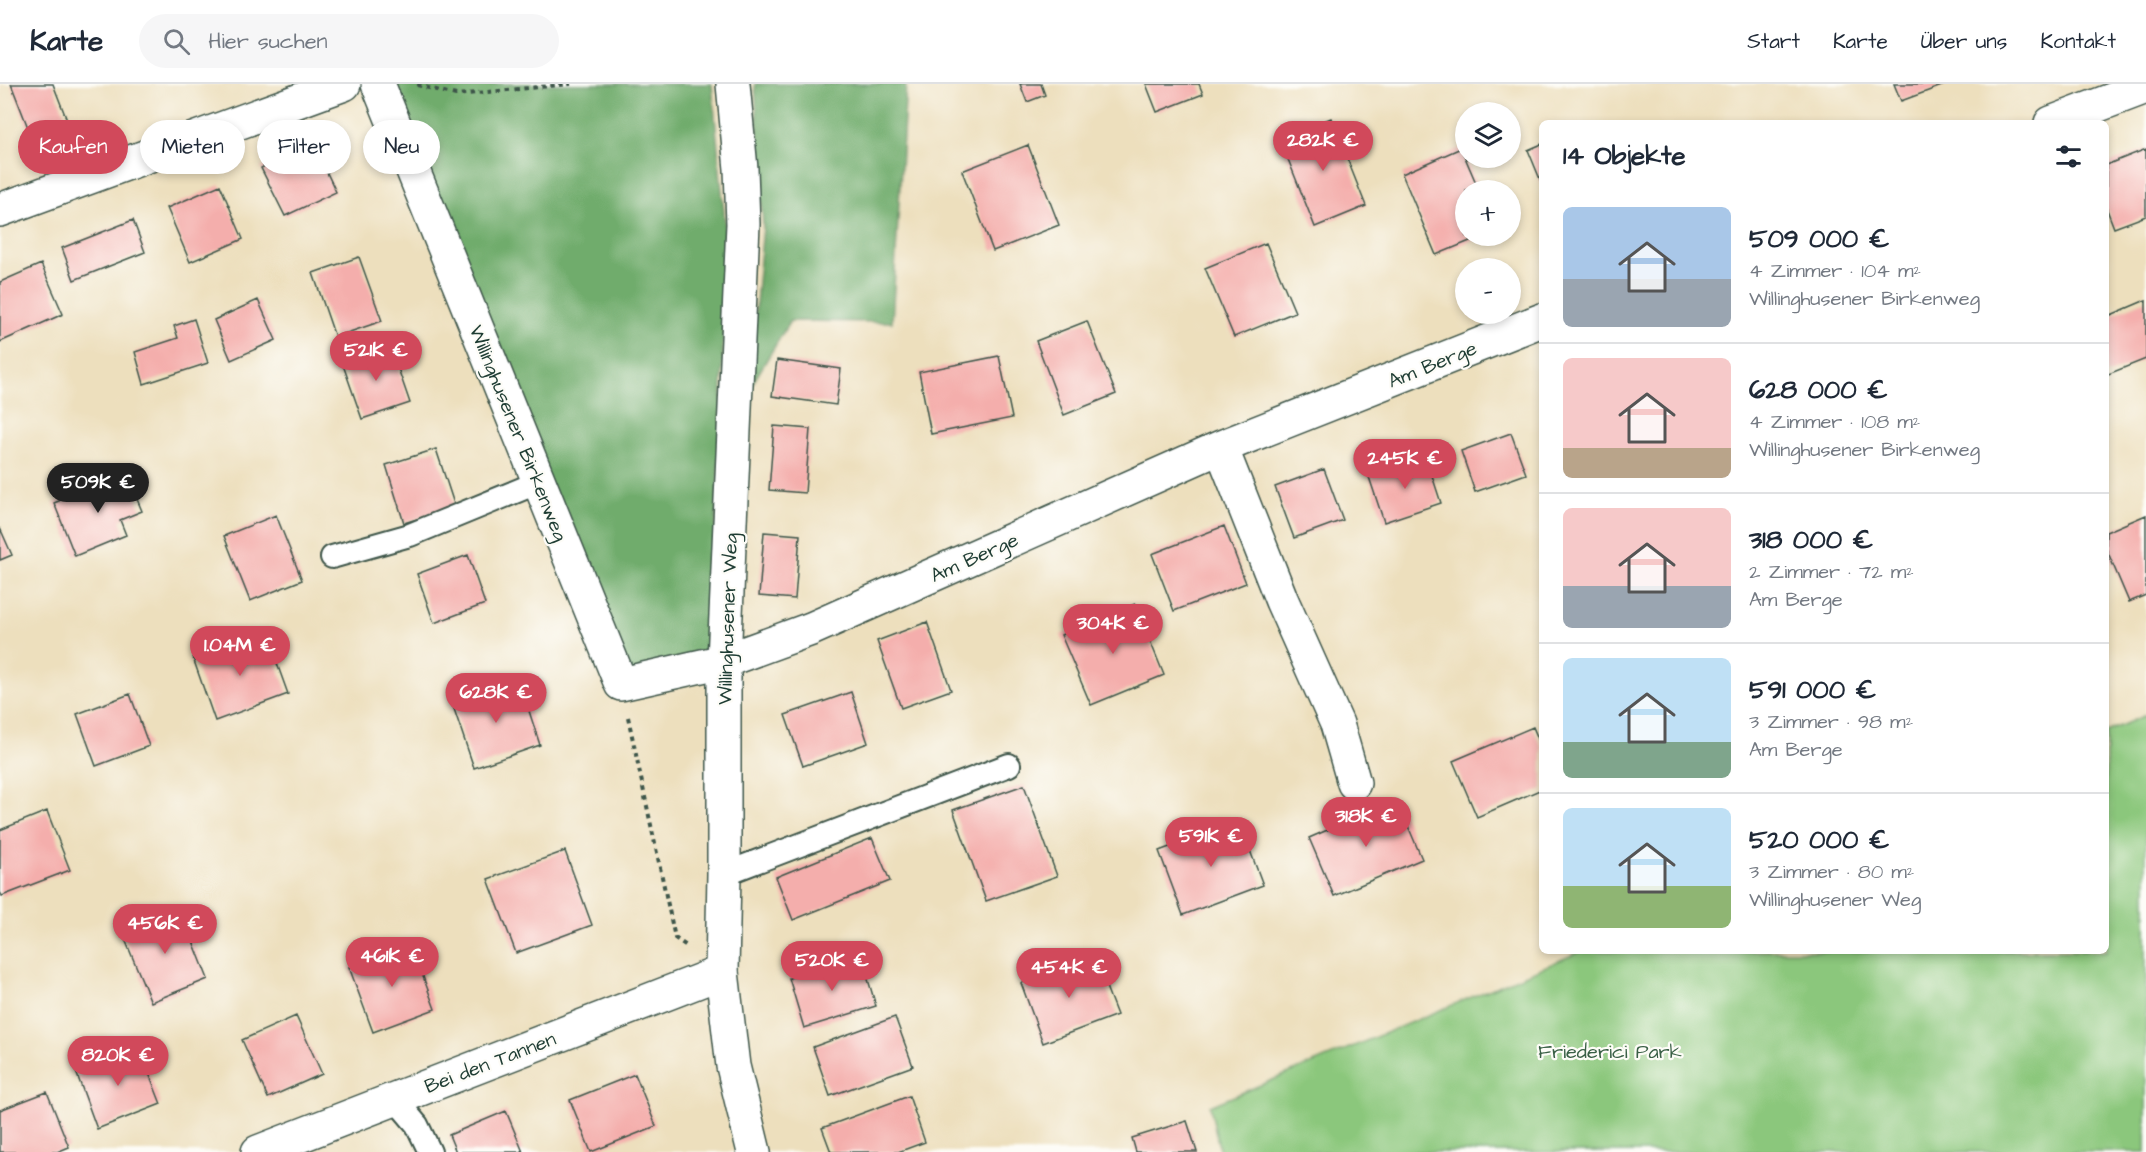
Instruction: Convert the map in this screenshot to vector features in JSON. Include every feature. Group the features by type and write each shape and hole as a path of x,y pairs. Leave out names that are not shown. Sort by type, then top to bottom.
{"street":[{"path":"0,210 344,84"},
{"name":"Willinghusener Birkenweg","path":"378,84 621,684"},
{"name":"Willinghusener Weg","path":"733,84 741,169 743,224 724,661 722,972 733,1066 754,1152"},
{"path":"2059,120 2146,87"},
{"name":"Am Berge","path":"724,661 811,630 1221,447 1539,321"},
{"path":"1221,447 1282,601 1337,724 1354,783"},
{"path":"621,684 724,661"},
{"name":"Bei den Tannen","path":"258,1152 722,972"}],"lane":[{"path":"332,557 410,535 539,482"},
{"path":"724,874 1009,765"},
{"path":"395,1099 417,1125 430,1152"}],"path":[{"path":"415,84 456,95 571,84"},
{"path":"621,684 675,938 722,972"}],"green space":[{"path":"378,84 712,84 725,223 722,396 709,663 621,684 414,174 440,174 440,120 393,120"},
{"path":"755,84 906,84 892,322 790,321 748,391 763,227"},
{"name":"Friederici Park","path":"2146,715 2146,1152 1220,1152 1210,1106 1575,954 2109,954 2109,731"}],"building":[{"path":"11,84 53,84 67,120 25,120"},
{"path":"1020,84 1041,84 1045,95 1027,102"},
{"path":"1146,84 1199,84 1203,94 1157,112"},
{"path":"1894,84 1947,84 1901,101"},
{"path":"1331,118 1366,206 1315,227 1280,139"},
{"path":"1028,145 1059,225 993,251 962,171"},
{"path":"1539,145 1539,177 1528,150"},
{"path":"2146,149 2146,216 2114,228 2109,215 2109,164"},
{"path":"1455,151 1455,168 1470,168 1475,180 1455,180 1455,246 1458,246 1436,255 1402,174"},
{"path":"264,174 328,174 336,192 285,216"},
{"path":"220,185 243,239 190,262 167,208"},
{"path":"133,220 145,252 74,280 62,248"},
{"path":"1266,243 1295,312 1234,337 1205,268"},
{"path":"359,257 382,321 335,337 313,273"},
{"path":"41,264 63,314 0,342 0,282"},
{"path":"258,300 276,340 231,360 214,320"},
{"path":"2146,300 2146,359 2109,374 2109,316"},
{"path":"194,319 208,363 144,384 135,352 178,338 174,326"},
{"path":"1087,321 1116,394 1064,415 1036,341"},
{"path":"390,345 410,403 362,419 342,362"},
{"path":"999,356 1012,418 931,434 919,372"},
{"path":"777,360 841,369 836,405 772,396"},
{"path":"774,426 810,429 805,493 769,490"},
{"path":"1511,433 1526,474 1475,492 1461,451"},
{"path":"436,449 455,507 404,523 386,465"},
{"path":"1426,457 1441,503 1384,522 1369,477"},
{"path":"1324,469 1343,520 1294,538 1275,487"},
{"path":"126,473 142,511 120,520 126,535 75,556 54,503"},
{"path":"276,515 302,580 250,601 224,536"},
{"path":"2146,515 2146,595 2129,602 2109,555 2109,531"},
{"path":"1224,526 1246,583 1174,611 1152,554"},
{"path":"0,528 12,555 0,560"},
{"path":"764,532 800,535 795,599 759,596"},
{"path":"468,555 485,604 434,623 417,574"},
{"path":"1135,604 1164,675 1091,705 1061,635"},
{"path":"927,622 951,690 901,708 877,641"},
{"path":"266,633 288,694 215,721 193,658"},
{"path":"519,680 540,745 474,768 452,703"},
{"path":"851,692 868,743 803,766 785,715"},
{"path":"130,694 149,746 96,766 77,714"},
{"path":"1533,727 1539,741 1539,790 1477,817 1453,761"},
{"path":"1024,785 1057,876 986,901 953,810"},
{"path":"1397,800 1422,859 1334,896 1309,838"},
{"path":"47,811 70,870 2,896 0,892 0,830"},
{"path":"1239,821 1263,885 1183,915 1159,851"},
{"path":"872,838 890,881 793,920 776,877"},
{"path":"565,851 592,925 516,953 488,879"},
{"path":"180,908 208,979 151,1002 122,932"},
{"path":"411,944 435,1009 373,1032 349,967"},
{"path":"861,956 876,1006 804,1028 789,978"},
{"path":"1094,956 1117,1015 1043,1043 1021,983"},
{"path":"296,1016 322,1074 268,1098 242,1040"},
{"path":"895,1017 913,1066 830,1096 813,1047"},
{"path":"138,1045 161,1104 97,1129 75,1069"},
{"path":"635,1074 656,1126 591,1152 570,1100"},
{"path":"47,1092 69,1147 57,1152 0,1152 0,1110"},
{"path":"909,1096 925,1142 898,1152 831,1152 822,1128"},
{"path":"506,1111 523,1152 456,1152 449,1135"},
{"path":"1187,1121 1197,1152 1136,1152 1132,1138"}]}
